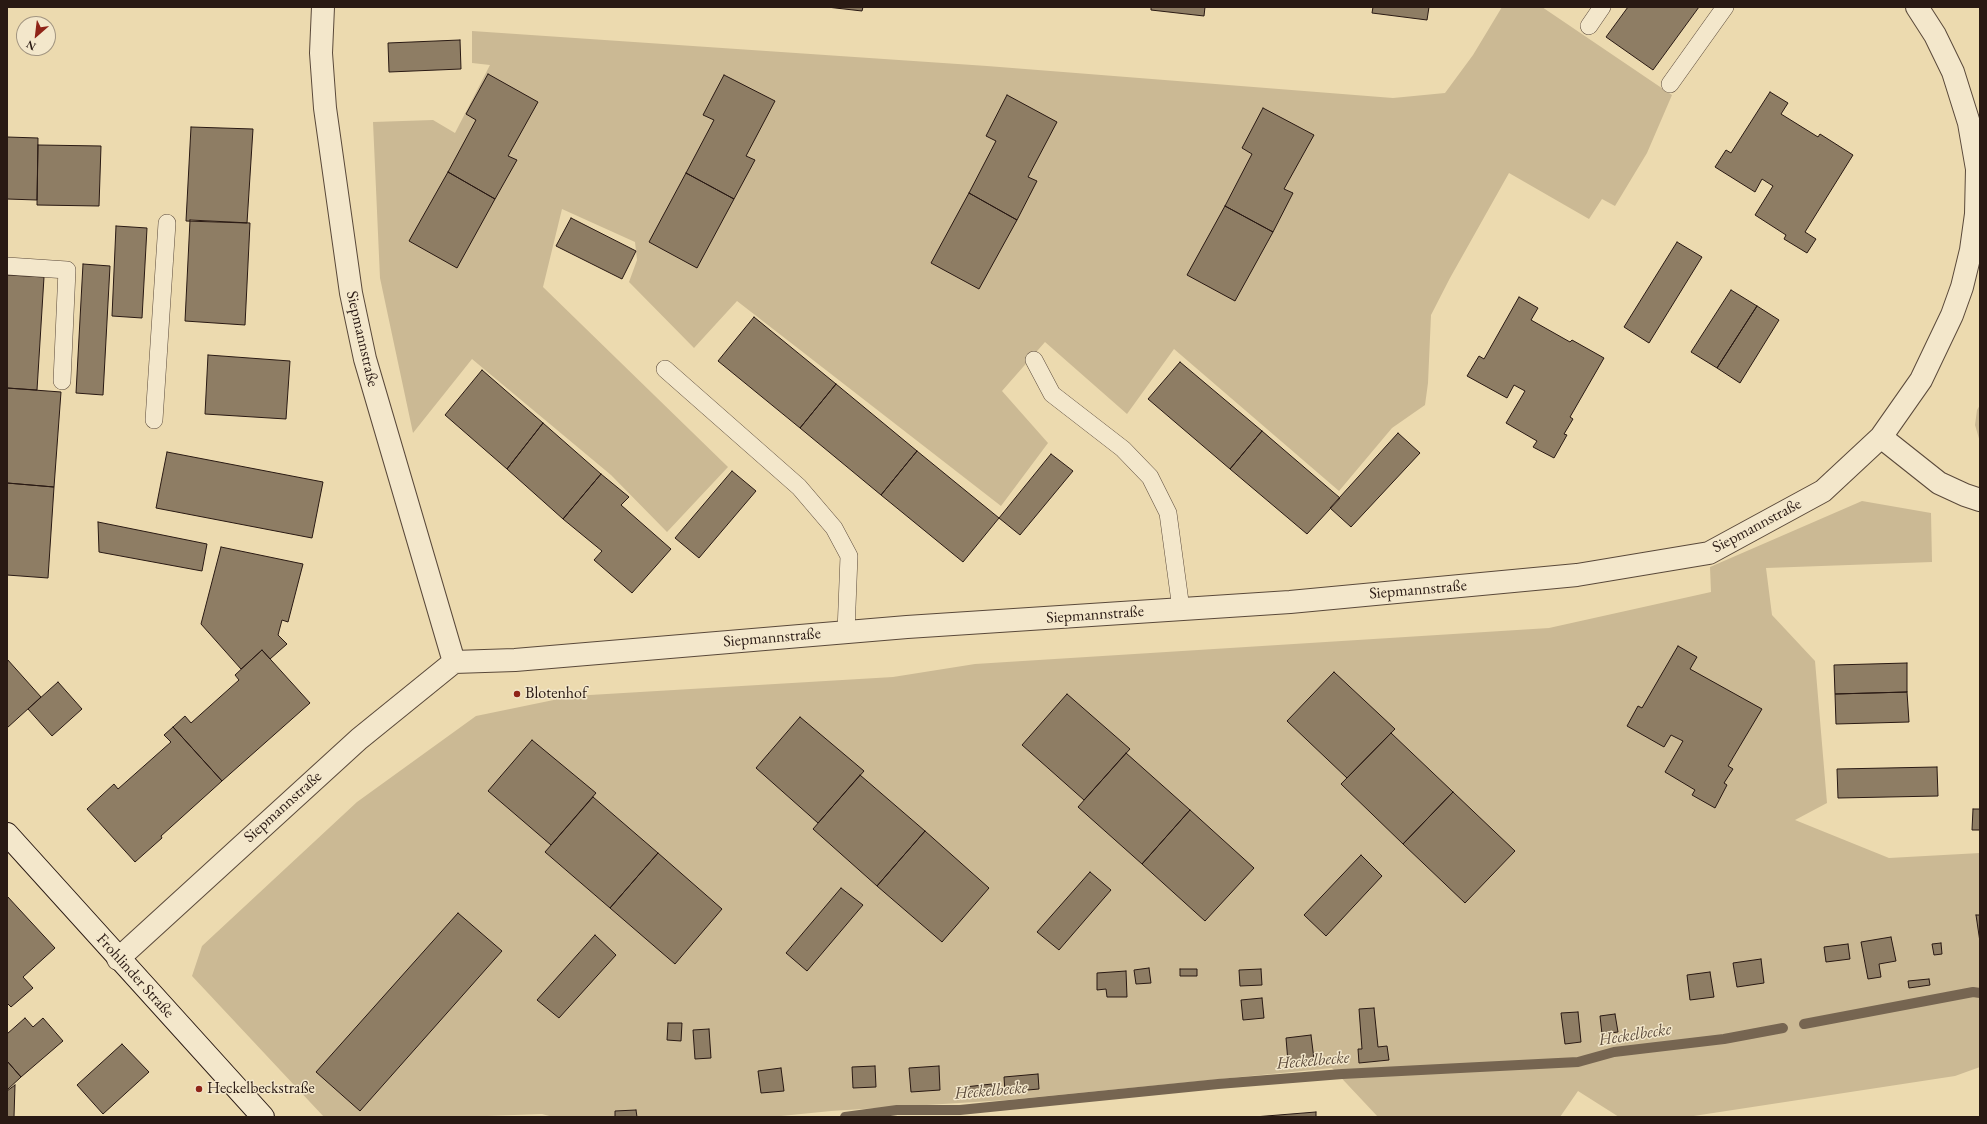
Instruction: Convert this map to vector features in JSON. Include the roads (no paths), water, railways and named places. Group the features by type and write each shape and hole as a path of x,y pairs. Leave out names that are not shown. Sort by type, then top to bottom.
{"street":[{"name":"Siepmannstraße","path":"323,7 322,53 325,108 351,293 367,366 454,662"},
{"name":"Siepmannstraße","path":"118,958 352,745 454,662 515,660 846,632 1290,602 1577,575 1709,553 1823,491 1881,437 1920,380 1952,315 1962,287 1971,250 1976,214 1977,169 1969,122 1953,72 1935,35 1917,7"},
{"path":"1881,437 1938,482 1980,500"},
{"name":"Frohlinder Straße","path":"7,834 263,1117"}],"lane":[{"path":"1589,26 1602,7"},
{"path":"1670,84 1725,7"},
{"path":"154,420 167,223"},
{"path":"7,266 67,270 62,381"},
{"path":"1034,360 1052,394 1123,449 1150,477 1168,513 1181,609"},
{"path":"665,370 799,487 834,528 849,556 846,632"}],"waterway":[{"name":"Heckelbecke","path":"1804,1024 1973,992 1980,993"},
{"name":"Heckelbecke","path":"845,1117 897,1110 960,1110 1218,1084 1342,1074 1578,1062 1614,1052 1724,1039 1783,1028"}],"place":[{"name":"Blotenhof","path":"517,694"},
{"name":"Heckelbeckstraße","path":"199,1089"}]}
